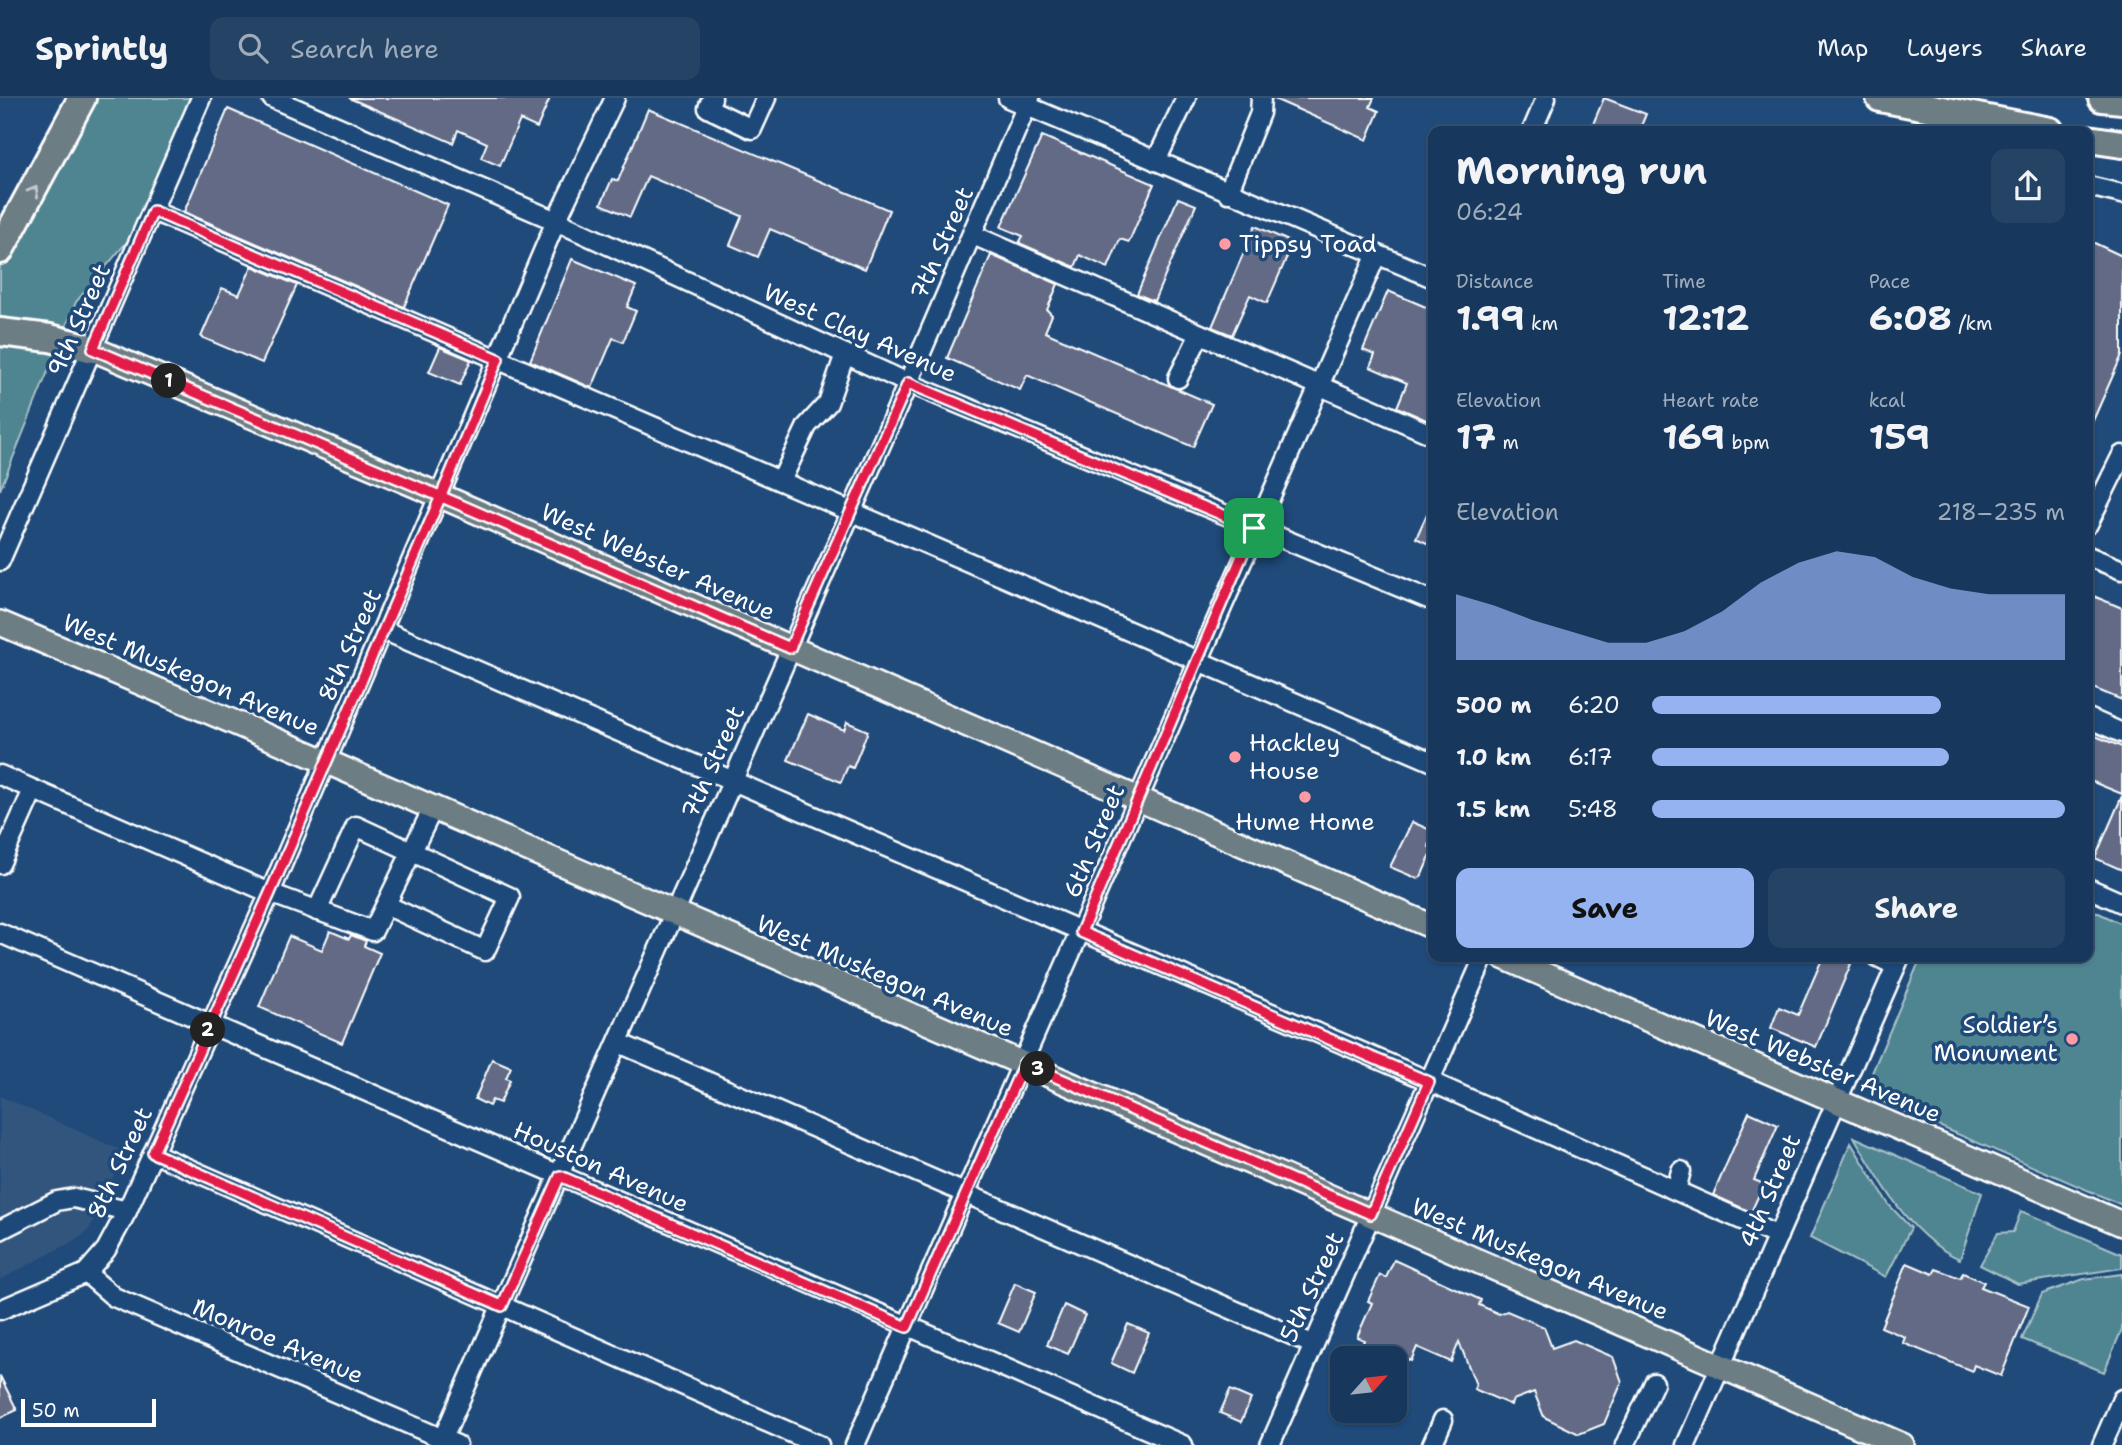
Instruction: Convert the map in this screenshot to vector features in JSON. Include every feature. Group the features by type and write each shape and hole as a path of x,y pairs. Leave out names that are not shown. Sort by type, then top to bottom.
{"highway":[{"path":"0,250 82,98"},
{"path":"1880,98 2024,126"},
{"path":"2102,98 2122,100"},
{"path":"2093,140 2122,144"},
{"path":"0,332 50,338 93,349"}],"main road":[{"name":"West Webster Avenue","path":"93,349 441,496 1428,925"},
{"name":"West Muskegon Avenue","path":"0,623 1024,1063 1902,1445"},
{"name":"West Webster Avenue","path":"1515,962 2122,1224"}],"street":[{"name":"9th Street","path":"0,561 201,98"},
{"name":"West Clay Avenue","path":"272,98 556,221 908,383 1428,599"},
{"name":"8th Street","path":"0,1310 86,1273 106,1250 127,1211 270,893 556,221 615,98"},
{"path":"712,98 708,107 752,129 766,98"},
{"path":"1009,98 1029,102 1228,193 1428,276"},
{"path":"1228,193 1260,113 1261,98"},
{"path":"1534,126 1546,98"},
{"path":"1156,161 1182,99"},
{"name":"7th Street","path":"447,1443 502,1306 1029,102"},
{"path":"2093,187 2122,194"},
{"path":"153,211 1428,760"},
{"path":"973,235 1428,433"},
{"name":"6th Street","path":"855,1445 1139,799 1254,528 1376,256"},
{"path":"1178,378 1200,334"},
{"path":"781,481 807,426 828,403 845,354"},
{"path":"2093,514 2122,455"},
{"path":"2093,558 2122,570"},
{"path":"383,630 1429,1082 1778,1236"},
{"path":"2093,720 2122,733"},
{"path":"0,775 270,893 373,931 433,808"},
{"path":"0,864 33,790"},
{"path":"317,911 356,826 510,897 485,951 386,905"},
{"path":"2093,890 2122,903"},
{"name":"Houston Avenue","path":"0,933 1183,1445"},
{"name":"5th Street","path":"1270,1445 1482,962"},
{"name":"4th Street","path":"1686,1445 1898,962"},
{"path":"619,1043 1312,1344"},
{"path":"153,1153 819,1445"},
{"path":"1676,1190 1681,1171"},
{"path":"0,1230 57,1201 74,1198 127,1211"},
{"name":"Monroe Avenue","path":"86,1273 114,1297 447,1443"},
{"path":"1625,1445 1654,1384"},
{"path":"2102,1445 2122,1399"},
{"path":"1432,1445 1443,1420"}],"shaded area":[{"path":"0,1096 125,1152 90,1228 81,1237 0,1280"}],"green space":[{"path":"82,98 201,98 153,211 76,302 0,490 0,250"},
{"path":"2093,910 2122,924 2122,1205 1883,1102 1869,1080 1919,962 2093,962"},
{"path":"1854,1137 1982,1193 1960,1259 1942,1250 1926,1237 1898,1207"},
{"path":"1851,1143 1889,1205 1911,1228 1886,1277 1810,1238"},
{"path":"2021,1211 2122,1254 2122,1268 2018,1284 1980,1265 1998,1233 2013,1232"},
{"path":"2122,1274 2122,1329 2104,1372 2022,1339 2042,1294 2084,1279"}],"building":[{"path":"349,98 550,98 537,128 520,120 500,166 481,158 487,143 458,130 453,143"},
{"path":"1272,98 1374,98 1370,107 1379,111 1367,140"},
{"path":"1604,98 1646,114 1641,126 1592,126"},
{"path":"228,109 448,205 404,307 184,212"},
{"path":"648,109 889,210 865,269 770,229 758,257 730,245 742,216 648,176 630,217 601,204 612,179 618,181"},
{"path":"1042,136 1154,184 1129,242 1120,239 1108,268 1080,255 1075,267 1019,243 1023,236 1001,227"},
{"path":"1178,198 1196,205 1154,301 1137,294"},
{"path":"1255,226 1293,243 1267,303 1250,295 1232,335 1212,327"},
{"path":"2093,242 2122,256 2122,355 2093,421"},
{"path":"991,255 1058,284 1047,310 1052,315 1045,332 1212,404 1193,447 1027,375 1020,390 947,358"},
{"path":"572,259 636,286 627,307 636,311 623,342 613,338 592,388 530,361"},
{"path":"252,266 297,285 262,363 201,337 222,288 239,295"},
{"path":"1388,291 1428,308 1428,421 1397,407 1407,383 1370,367 1375,355 1363,350"},
{"path":"440,347 471,360 460,385 429,372"},
{"path":"1428,512 1428,544 1416,538"},
{"path":"2093,596 2122,608 2122,700 2093,688"},
{"path":"808,714 844,730 847,722 868,731 853,768 848,766 841,782 788,760"},
{"path":"2093,735 2122,747 2122,794 2093,782"},
{"path":"2122,796 2122,870 2095,858"},
{"path":"1412,822 1428,829 1428,861 1421,877 1416,878 1390,867"},
{"path":"330,931 349,939 351,935 366,941 364,946 380,953 342,1043 259,1007 289,936 322,950"},
{"path":"1821,962 1851,964 1816,1047 1771,1028 1779,1007 1798,1015"},
{"path":"492,1059 511,1067 506,1078 510,1080 500,1103 492,1100 489,1106 475,1099"},
{"path":"1749,1112 1778,1125 1754,1180 1764,1184 1751,1212 1713,1195"},
{"path":"1394,1260 1481,1300 1479,1305 1499,1314 1507,1311 1544,1327 1552,1348 1574,1340 1613,1357 1622,1382 1604,1424 1579,1434 1544,1417 1534,1392 1513,1400 1511,1405 1474,1389 1476,1385 1459,1342 1451,1362 1417,1347 1411,1361 1407,1359 1407,1346 1362,1346 1364,1340 1357,1337 1372,1303 1368,1301 1380,1275 1386,1278"},
{"path":"1907,1263 1933,1274 1936,1269 1960,1278 1963,1273 1984,1282 1981,1287 2029,1306 2001,1376 1974,1365 1972,1371 1903,1343 1905,1337 1881,1327"},
{"path":"1015,1283 1036,1292 1019,1332 998,1323"},
{"path":"1064,1305 1085,1315 1068,1354 1047,1345"},
{"path":"1128,1324 1149,1333 1132,1373 1111,1363"},
{"path":"0,1376 17,1410 0,1418"},
{"path":"1230,1390 1251,1399 1241,1422 1220,1413"}],"place":[{"name":"Tippsy Toad","path":"1225,244"},
{"name":"Hackley House","path":"1235,757"},
{"name":"Hume Home","path":"1305,797"},
{"name":"Soldier’s Monument","path":"2072,1039"}],"route":[{"path":"1254,528 908,383 790,648 441,496 339,452 93,349 153,211 498,359 441,496 270,893 153,1153 502,1306 560,1176 885,1315 907,1327 1024,1063 1371,1214 1429,1082 1081,932 1254,528"}]}
